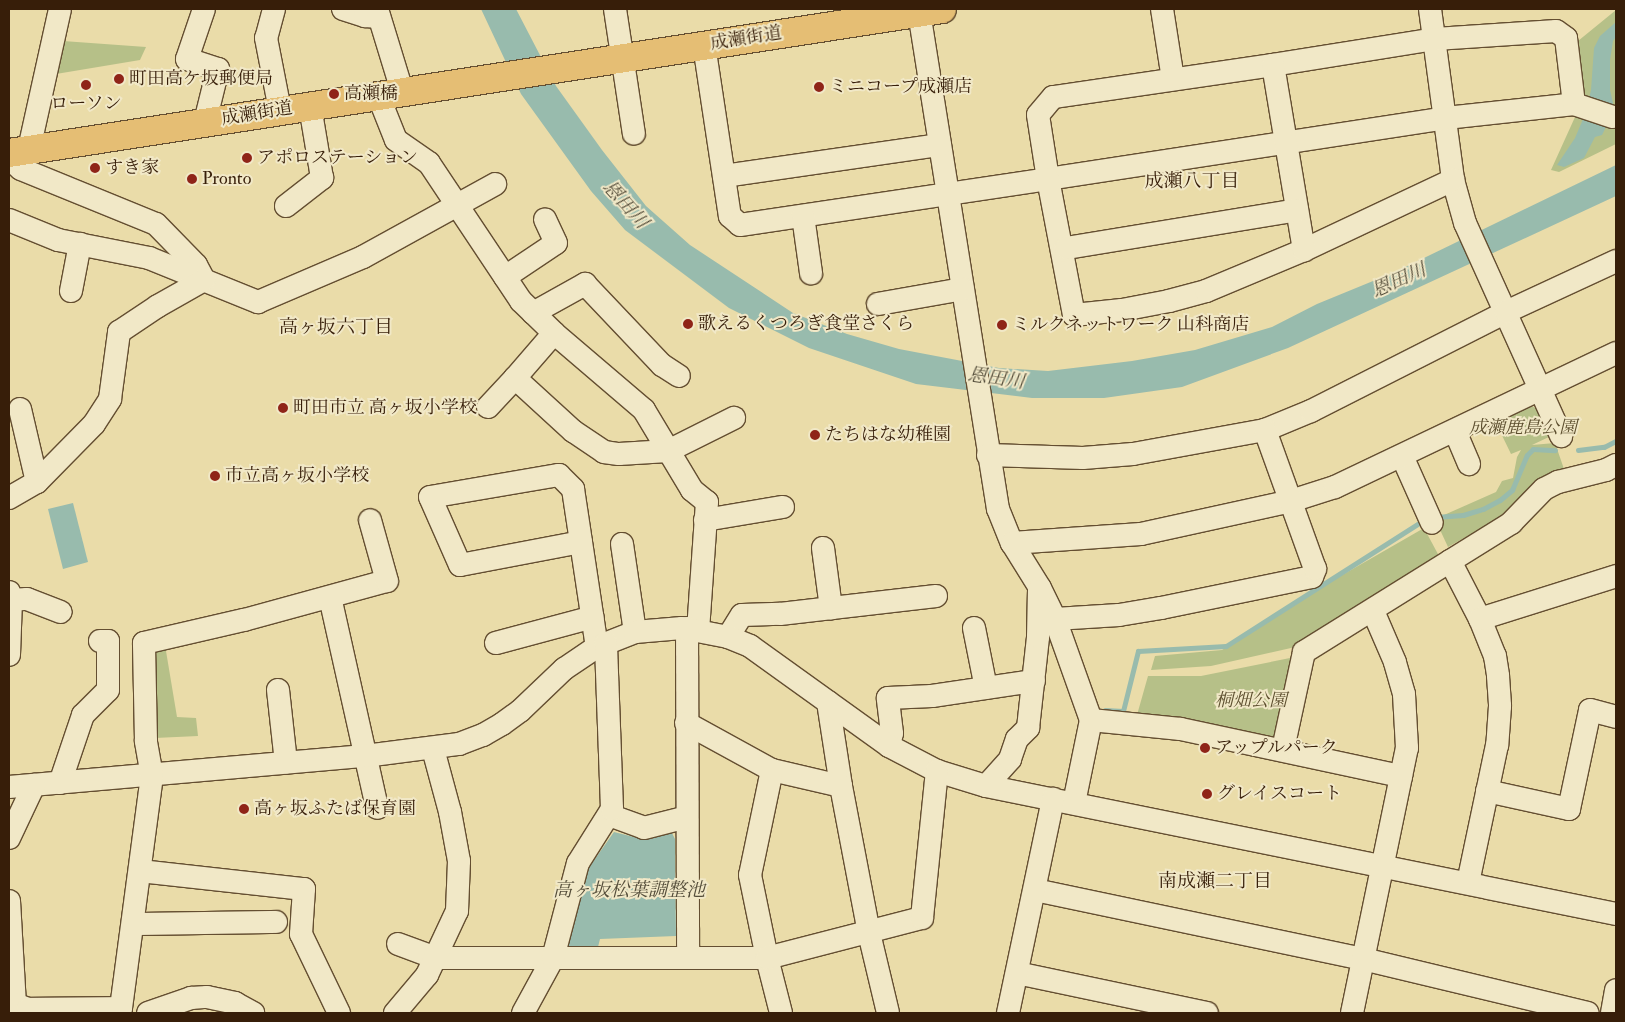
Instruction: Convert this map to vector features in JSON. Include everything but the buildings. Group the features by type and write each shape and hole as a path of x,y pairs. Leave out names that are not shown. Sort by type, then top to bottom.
{"main road":[{"name":"成瀬街道","path":"16,153 280,110 704,45 887,13 930,11"}],"street":[{"path":"60,9 16,153 21,169 156,224 196,265 204,280"},
{"path":"204,9 187,59 218,69 204,122"},
{"path":"274,9 266,38 280,110"},
{"path":"343,9 365,16 378,13 396,140 429,164 527,307 554,334 644,410 692,490 707,502 692,629 686,723 688,958"},
{"path":"614,9 634,134"},
{"path":"1162,9 1173,79"},
{"path":"1430,9 1453,180 1465,224 1561,436"},
{"path":"930,11 940,145 998,510 1012,543 1040,588 1055,619 1091,720 1035,890 1008,1013"},
{"path":"1453,180 1304,250 1206,291 1169,301 1122,310 1074,315 1038,115 1053,97 1273,66 1435,39 1556,31 1566,38 1574,104"},
{"path":"704,45 730,216 740,225 1446,118 1574,104 1613,117"},
{"path":"1273,66 1304,250"},
{"path":"286,206 322,178 310,106"},
{"path":"724,176 940,145"},
{"path":"9,220 58,240 149,258 258,302 363,257 495,184"},
{"path":"1063,251 1066,248 1297,210"},
{"path":"803,216 811,274"},
{"path":"505,277 556,243 544,219"},
{"path":"71,291 80,244"},
{"path":"988,455 1083,458 1133,454 1264,430 1311,411 1506,312 1616,261"},
{"path":"9,498 37,482 94,424 110,400 119,332 158,306 204,280"},
{"path":"527,307 585,284 662,365 678,376"},
{"path":"878,304 963,289"},
{"path":"488,407 554,334"},
{"path":"1012,543 1141,534 1291,501 1335,487 1616,353"},
{"path":"515,378 573,431 604,452 619,454 668,451 734,418"},
{"path":"20,409 37,482"},
{"path":"1055,619 1119,615 1312,577 1315,569 1264,430"},
{"path":"1455,431 1469,464"},
{"path":"1402,456 1432,523"},
{"path":"1282,749 1304,652 1373,611 1511,523 1544,489 1558,482 1606,470 1616,465"},
{"path":"523,1013 553,958 578,863 612,809 601,645 593,617 573,489 559,475 430,497 460,565 581,542"},
{"path":"705,520 771,504"},
{"path":"9,901 15,1004 28,1011 125,1011 133,924 152,776 146,740 144,643 387,581 370,520"},
{"path":"622,544 635,632"},
{"path":"823,548 831,608"},
{"path":"1450,561 1480,619 1495,656 1500,706 1497,746 1468,883"},
{"path":"1480,619 1616,576"},
{"path":"986,786 1010,759 1018,739 1028,728 1034,681 1040,588"},
{"path":"9,655 10,596 27,599 61,612"},
{"path":"728,637 742,614 780,614 936,596"},
{"path":"330,597 377,808"},
{"path":"1352,1013 1407,748 1404,694 1395,662 1373,611"},
{"path":"496,642 593,617"},
{"path":"974,628 986,688"},
{"path":"9,787 365,756 433,749 459,744 483,735 502,724 520,711 564,669 601,645 635,632 692,629 728,637 768,658 889,746 936,771 986,786 1616,914"},
{"path":"60,783 83,715 108,690 108,641 100,641"},
{"path":"889,746 892,734 888,698 932,696 1034,681"},
{"path":"278,690 286,763"},
{"path":"828,702 841,786 869,932 888,1013"},
{"path":"1487,790 1569,809 1590,710 1616,717"},
{"path":"1091,720 1182,729 1401,776"},
{"path":"686,723 772,770 841,786"},
{"path":"395,1013 427,975 456,911 459,861 450,812 433,749"},
{"path":"772,770 750,875 766,958 780,1013"},
{"path":"398,944 436,958 766,958 922,918 936,771"},
{"path":"9,838 34,785"},
{"path":"609,815 644,828 687,817"},
{"path":"140,871 304,889 301,934 339,1013"},
{"path":"1035,890 1363,959 1530,1006 1588,1013"},
{"path":"133,924 276,922"},
{"path":"1017,973 1207,1013"},
{"path":"1612,1013 1616,990"},
{"path":"148,1013 192,998 207,997 235,1003 253,1013"}],"green space":[{"path":"1616,10 1616,144 1559,172 1551,170 1580,106 1578,41"},
{"path":"63,41 146,47 140,60 56,74"},
{"name":"成瀬鹿島公園","path":"1529,405 1538,409 1551,436 1532,445 1555,443 1564,469 1503,516 1448,547 1435,519 1496,492 1502,481 1513,478 1517,457 1521,450 1511,454 1495,421"},
{"path":"1424,528 1439,556 1291,648 1211,666 1151,670 1155,656 1222,650 1318,589"},
{"path":"165,645 177,717 196,718 198,736 155,738 151,648"},
{"name":"桐畑公園","path":"1295,657 1278,740 1137,715 1148,676 1201,676"}],"water":[{"name":"恩田川","path":"481,9 516,9 556,86 602,150 646,206 690,245 793,313 847,334 899,349 999,368 1048,371 1132,361 1195,350 1272,327 1317,304 1395,272 1616,165 1616,196 1288,348 1182,387 1104,398 1032,398 916,384 809,348 729,308 625,230 591,191 521,94"},
{"path":"1616,22 1616,37 1613,41 1610,60 1610,90 1613,103 1605,129 1602,135 1595,137 1584,158 1564,167 1557,165 1575,138 1586,112 1591,90 1594,48 1600,36"},
{"path":"73,503 88,562 63,569 48,509"},
{"name":"高ヶ坂松葉調整池","path":"614,832 646,840 672,833 675,839 676,936 600,939 598,947 568,946 566,938 585,873"}],"waterway":[{"path":"1578,450 1604,447 1616,441"},
{"path":"1436,517 1463,515 1483,509 1500,500 1512,490 1527,455 1533,449 1555,450"},
{"path":"1105,710 1123,711 1138,651 1226,646 1421,522"}],"place":[{"name":"町田高ケ坂郵便局","path":"119,79"},
{"name":"ローソン","path":"86,85"},
{"name":"ミニコープ成瀬店","path":"819,87"},
{"name":"高瀬橋","path":"334,94"},
{"name":"アポロステーション","path":"247,158"},
{"name":"すき家","path":"95,168"},
{"name":"Pronto","path":"192,179"},
{"name":"歌えるくつろぎ食堂さくら","path":"688,324"},
{"name":"ミルクネットワーク 山科商店","path":"1002,325"},
{"name":"町田市立 高ヶ坂小学校","path":"283,408"},
{"name":"たちはな幼稚園","path":"815,435"},
{"name":"市立高ヶ坂小学校","path":"215,476"},
{"name":"アップルパーク","path":"1205,748"},
{"name":"グレイスコート","path":"1207,794"},
{"name":"高ヶ坂ふたば保育園","path":"244,809"}],"district":[{"name":"成瀬八丁目","path":"1192,182"},
{"name":"高ヶ坂六丁目","path":"336,328"},
{"name":"南成瀬二丁目","path":"1215,882"}]}
